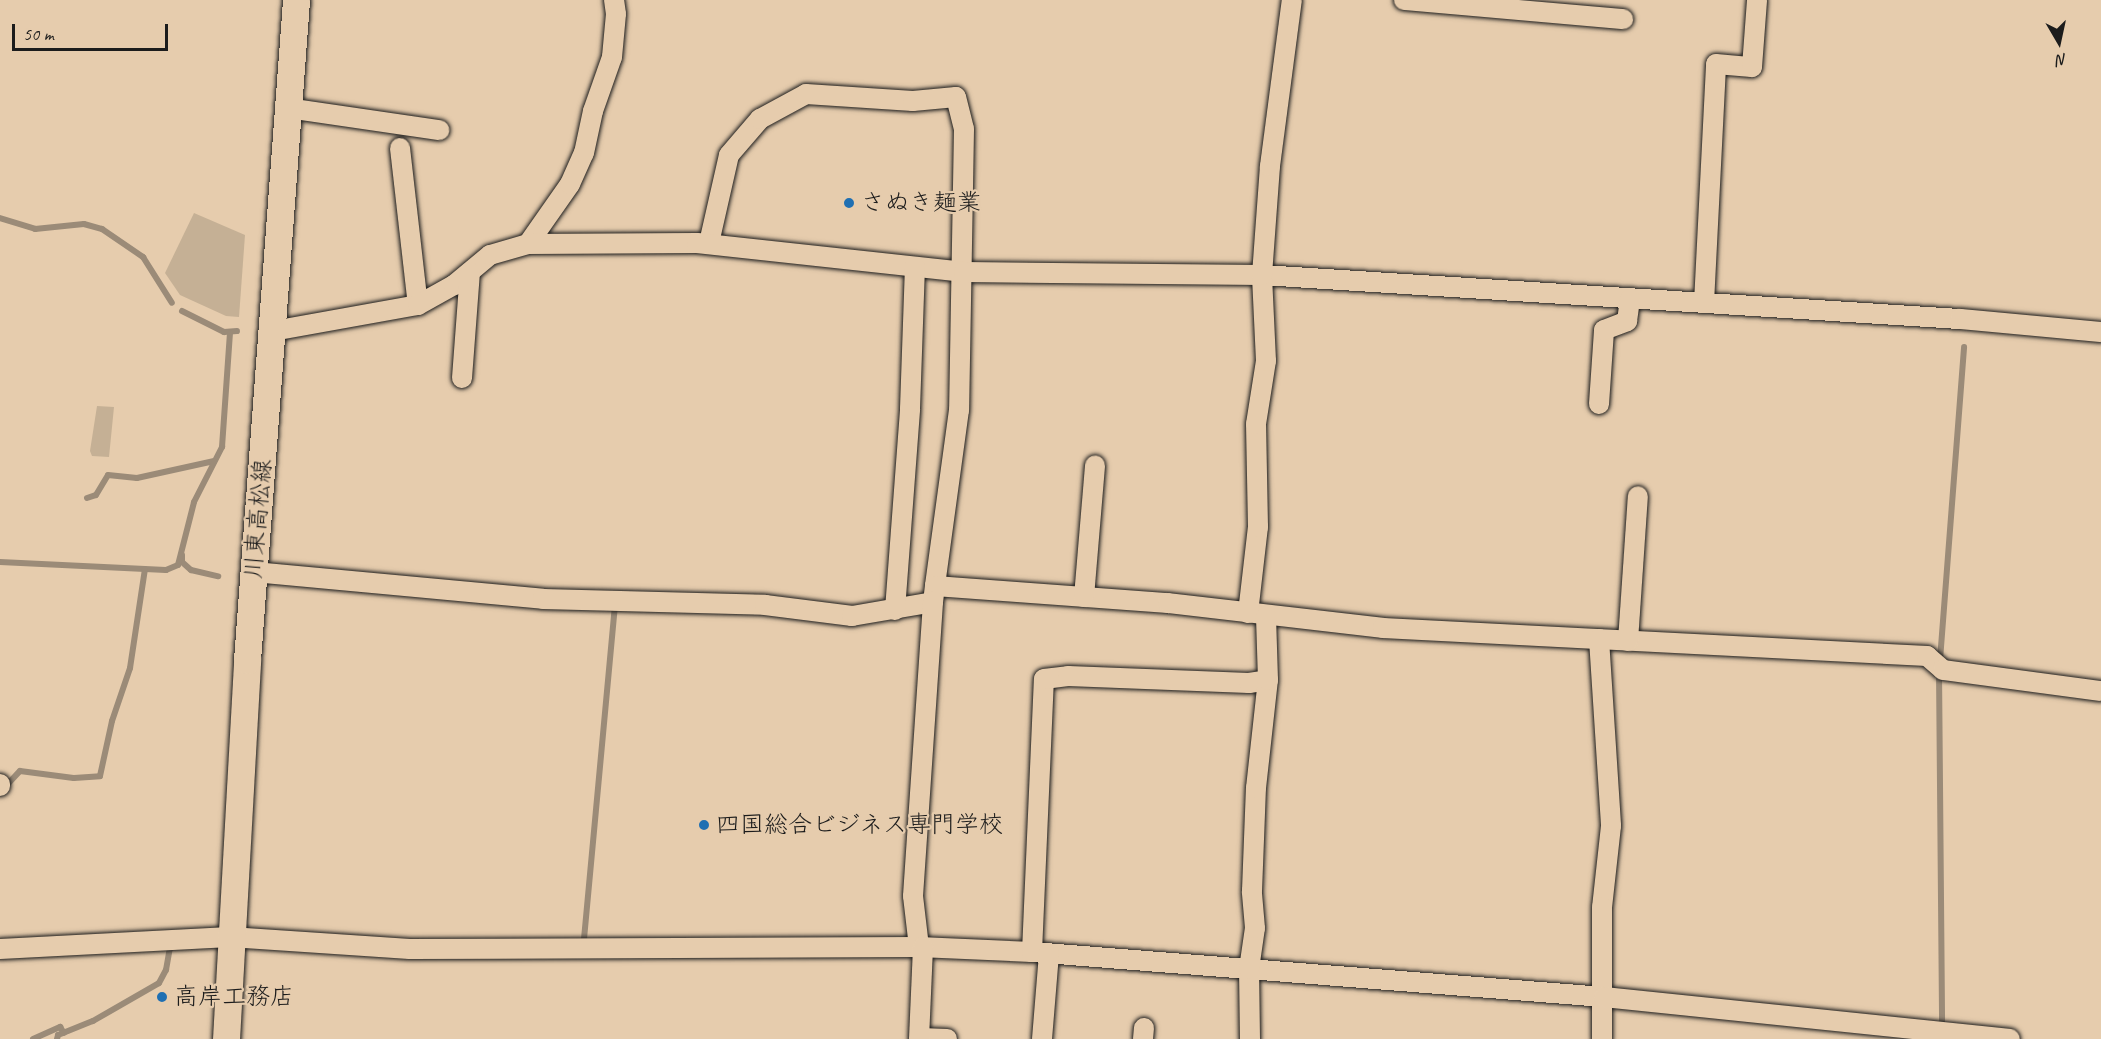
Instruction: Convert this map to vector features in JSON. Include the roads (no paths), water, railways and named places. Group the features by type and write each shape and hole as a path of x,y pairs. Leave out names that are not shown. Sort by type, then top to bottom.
{"main road":[{"name":"川東高松線","path":"226,1039 230,937 254,572 296,0"}],"street":[{"path":"528,243 570,184 584,153 593,111 612,57 616,14 614,0"},
{"path":"1250,1039 1249,969 1255,928 1252,891 1256,788 1268,680 1257,614 1256,424 1266,360 1262,275 1270,166 1292,0"},
{"path":"1404,0 1623,19"},
{"path":"1704,303 1716,64 1752,67 1757,0"},
{"path":"709,243 729,154 760,119 806,94 913,101 956,97 964,129 964,272 959,410 934,594 913,896 921,947 919,1038 947,1039"},
{"path":"288,108 439,130"},
{"path":"400,148 418,305"},
{"path":"273,331 418,305 470,272 490,255 528,243 709,243 964,272 1262,275 1704,303 2101,332"},
{"path":"895,610 910,409 915,267"},
{"path":"462,378 470,272"},
{"path":"1599,404 1604,330 1627,321 1630,299"},
{"path":"1084,597 1095,465"},
{"path":"1628,641 1638,496"},
{"path":"254,572 543,599 742,604 852,616 895,610 934,594 1084,597 1383,628 1927,656 1943,670 2101,691"},
{"path":"1599,639 1611,826 1602,907 1604,997 1602,1039"},
{"path":"1042,1039 1040,953 1044,679 1068,676 1250,683 1268,680"},
{"path":"0,949 230,937 410,949 921,947 1040,953 1604,997 1938,1035 2010,1039"}],"waterway":[{"path":"0,218 35,229 84,224 102,229 143,257 172,303"},
{"path":"182,311 224,332 237,331"},
{"path":"0,562 166,570 178,565 194,502 222,447 230,333"},
{"path":"1940,660 1964,347"},
{"path":"87,498 96,495 108,475 137,478 214,461"},
{"path":"182,555 182,562 191,570 218,576"},
{"path":"5,787 20,771 74,778 100,776 112,721 130,668 145,569"},
{"path":"584,939 615,604"},
{"path":"1939,670 1942,1029"},
{"path":"57,1039 58,1035 93,1021 159,983 166,970 170,947"},
{"path":"33,1039 60,1027 64,1033"}],"place":[{"name":"さぬき麺業","path":"849,203"},
{"name":"四国総合ビジネス専門学校","path":"704,825"},
{"name":"高岸工務店","path":"162,997"}]}
